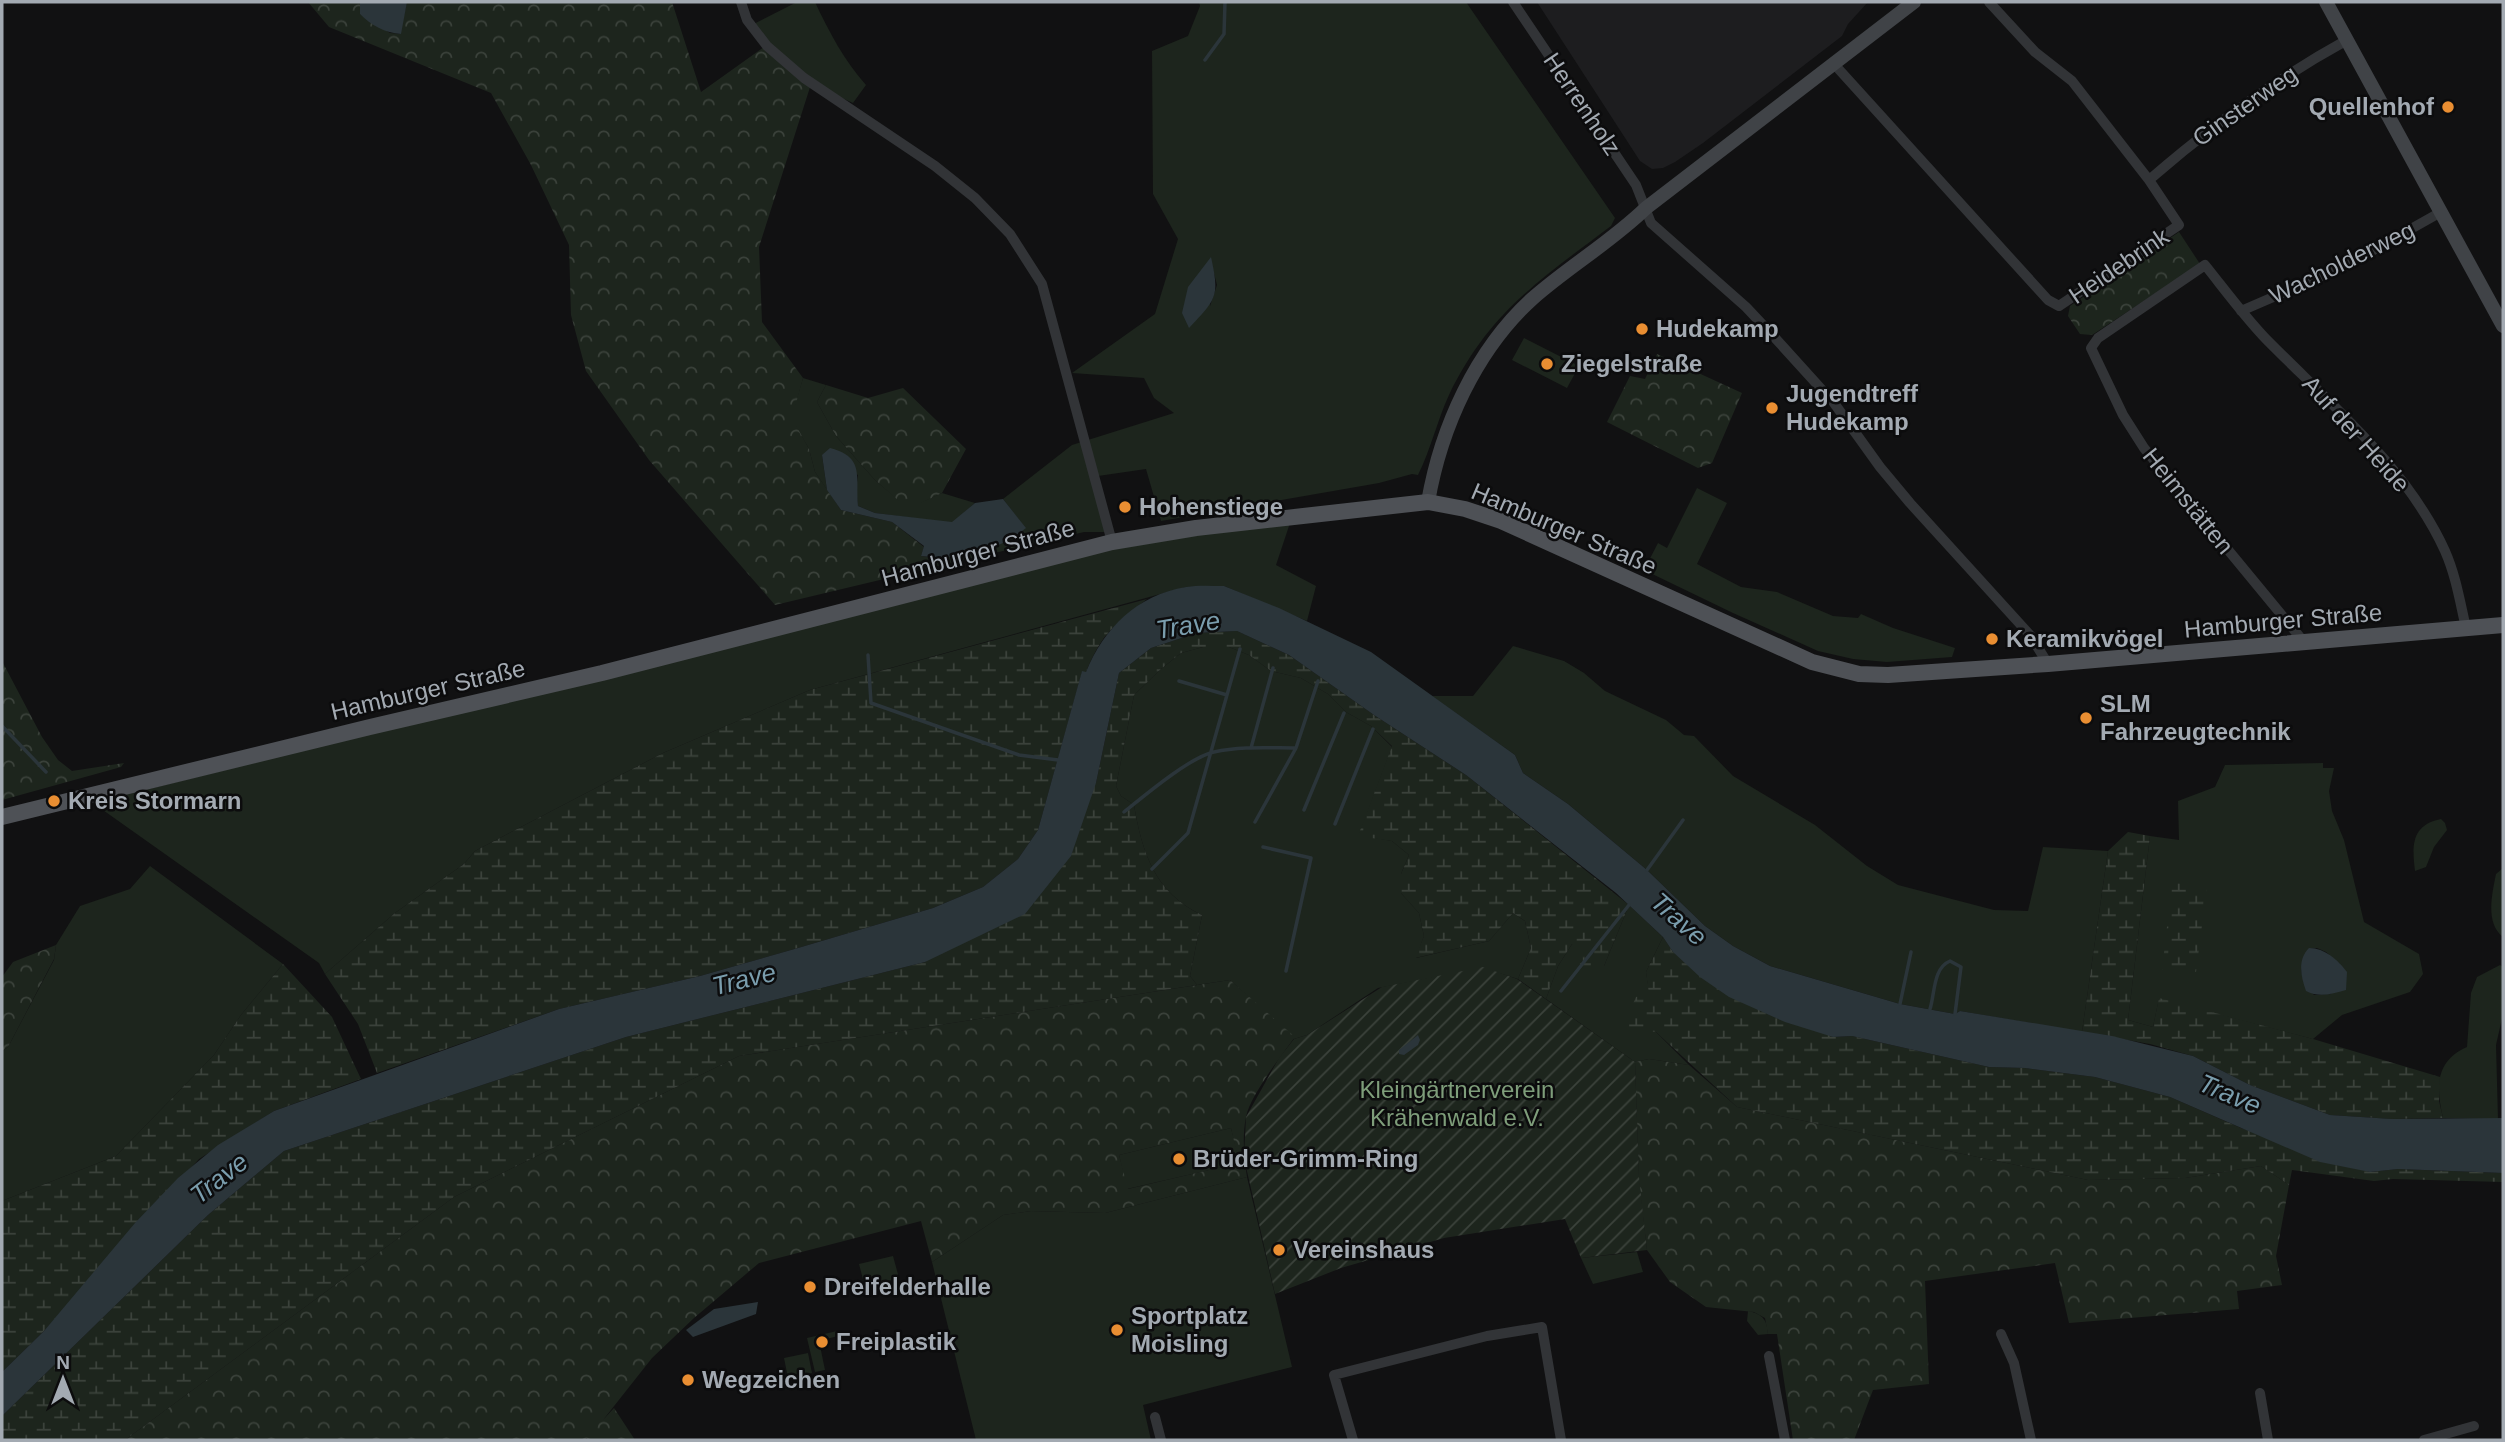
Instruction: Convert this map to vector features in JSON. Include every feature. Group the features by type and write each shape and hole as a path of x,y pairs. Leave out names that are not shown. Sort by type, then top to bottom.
{"main road":[{"path":"1428,502 1437,460 1470,381 1488,348 1534,298 1611,239 1646,208 1914,2"},
{"path":"2326,2 2503,326"},
{"name":"Hamburger Straße","path":"2,817 602,673 1112,542 1205,527 1428,502 1465,509 1501,522 1812,662 1859,674 1888,675 2048,664 2503,625"}],"street":[{"path":"741,2 747,20 767,46 804,78 935,166 975,198 1010,234 1042,284 1112,542"},
{"name":"Herrenholz","path":"1513,2 1636,185 1646,208"},
{"path":"1989,2 2035,52 2071,81 2149,180"},
{"name":"Ginsterweg","path":"2149,180 2189,144 2277,82 2347,40"},
{"name":"Heidebrink","path":"1834,64 2048,300 2059,306 2179,225 2149,180"},
{"path":"1646,208 1651,223 1746,307 1834,403 1880,467 2038,644 2048,664"},
{"name":"Wacholderweg","path":"2241,311 2344,266 2441,212"},
{"name":"Heidebrink","path":"2091,348 2098,338 2204,265"},
{"name":"Auf der Heide","path":"2204,265 2241,311 2349,421 2422,509 2445,551 2466,628"},
{"name":"Heimstätten","path":"2091,348 2123,415 2144,448 2304,642"},
{"path":"1353,1440 1334,1375 1487,1336 1542,1327 1561,1440"},
{"path":"2001,1334 2014,1363 2031,1440"},
{"path":"1769,1356 1785,1440"},
{"path":"2260,1393 2268,1440"},
{"path":"1155,1417 1161,1440"},
{"path":"2424,1440 2474,1426"}],"shaded area":[{"path":"1537,2 1868,2 1848,24 1842,36 1703,143 1675,162 1663,168 1652,169 1640,161"}],"green space":[{"path":"308,2 360,2 360,14 390,33 400,34 407,2 672,2 701,92 764,47 811,84 759,247 762,322 803,378 792,418 809,449 815,472 841,510 892,522 924,547 921,556 934,558 930,568 775,605 649,460 586,371 571,315 569,245 531,165 491,93 329,27"},
{"path":"797,2 815,2 838,45 866,85 853,103 811,84 748,27"},
{"path":"1199,2 1466,2 1615,218 1611,226 1519,299 1481,341 1449,395 1418,475 1161,521 1146,469 1098,476 1112,532 1084,532 930,568 934,558 980,553 1025,528 1003,499 1072,445 1174,413 1154,398 1144,378 1072,373 1155,314 1178,239 1153,194 1152,51 1188,36 1200,6","holes":["1210,258 1217,285 1210,306"]},
{"path":"2179,232 2200,264 2092,335 2080,334 2068,316 2070,306"},
{"name":"Ziegelstraße","path":"1524,338 1579,366 1567,388 1512,360"},
{"path":"1657,354 1742,393 1712,463 1698,468 1607,422 1630,376 1645,379"},
{"path":"803,378 826,385 817,402 836,436 875,480 908,508 942,493 975,503 952,523 875,513 858,506 858,475 822,455 827,490 815,472 809,449 791,418"},
{"path":"826,385 868,398 903,388 966,449 942,493 908,509 875,480 836,436 817,402"},
{"path":"1697,488 1727,503 1697,564 1741,587 1777,592 1833,616 1858,618 1861,614 1893,628 1955,648 1952,657 1887,662 1853,659 1818,651 1644,570 1658,543 1667,548"},
{"path":"1290,523 1276,565 1316,586 1307,621 1224,586 1186,587 810,690 663,753 475,851 464,864 395,913 325,974 319,963 93,803 1152,539"},
{"path":"1147,599 1110,631 1086,672 1082,672 1038,830 1018,859 983,887 933,908 798,948 700,976 559,1009 377,1073 358,1024 325,974 395,913 464,864 475,851 663,753 810,690"},
{"path":"1237,631 1289,655 1466,775 1629,905 1604,966 1581,966 1572,944 1558,966 1546,999 1518,979 1531,948 1525,921 1513,913 1489,941 1415,958 1424,936 1419,913 1401,893 1401,874 1409,855 1392,841 1358,836 1392,746 1371,726 1346,712 1328,694 1301,678 1271,671 1249,655 1229,647 1203,647 1181,653 1134,695 1116,786 1121,796 1134,805 1141,839 1153,870 1173,895 1202,915 1190,976 1197,985 739,1056 454,1197 125,1440 2,1440 2,1416 208,1215 284,1151 626,1037 925,962 1096,783 1119,673 1151,648 1197,633"},
{"path":"1513,646 1564,661 1584,673 1605,691 1666,720 1684,735 1694,736 1733,776 1815,825 1867,866 1898,885 1994,910 2028,911 2043,847 2108,851 2082,1032 1960,1011 1955,1014 1900,1004 1770,966 1733,946 1705,926 1647,870 1568,804 1523,773 1515,755 1432,696 1473,696"},
{"path":"1203,647 1229,647 1249,655 1271,671 1301,678 1328,694 1346,712 1371,726 1392,747 1359,835 1392,841 1409,855 1401,874 1401,893 1419,913 1424,936 1416,958 1489,941 1513,913 1525,921 1531,948 1518,979 1483,968 1378,988 1307,1035 1294,1039 1230,980 1197,985 1190,976 1202,915 1173,895 1153,870 1141,839 1134,805 1121,796 1116,786 1134,695 1181,653"},
{"path":"2,661 42,737 58,760 72,771 124,763 121,767 2,800"},
{"path":"2323,763 2323,768 2334,768 2329,791 2332,811 2344,840 2364,922 2419,954 2423,974 2410,992 2342,1015 2313,1039 2159,999 2153,1027 2128,1020 2150,836 2179,840 2178,801 2215,787 2225,765","holes":["2317,948 2340,964 2331,994 2314,995 2303,978 2303,963 2309,949"]},
{"path":"2441,819 2447,830 2434,847 2426,867 2415,871 2414,845 2419,831 2431,822"},
{"path":"2128,832 2150,836 2128,1020 2153,1027 2159,998 2313,1039 2440,1077 2439,1101 2443,1118 2392,1119 2330,1115 2250,1085 2193,1056 2150,1044 2082,1032 2108,851"},
{"path":"150,866 283,964 241,1015 214,1055 116,1156 2,1201 2,1051 8,1047 54,960 56,945 80,906 130,889"},
{"path":"2503,868 2503,937 2494,924 2491,908 2496,874"},
{"path":"2173,875 2207,886 2196,972 2162,970"},
{"path":"1629,905 1663,937 1646,972 1656,1032 1689,1065 1649,1059 1635,1062 1546,999 1558,966 1572,944 1604,966"},
{"path":"1663,937 1673,952 1833,1037 1852,1036 1989,1067 2025,1068 2095,1077 2170,1097 2241,1128 2370,1172 2398,1169 2503,1173 2503,1182 2393,1179 2374,1181 2292,1170 2289,1185 2261,1166 2185,1178 2088,1180 1737,1107 1656,1032 1622,1028 1636,997 1649,994 1646,972"},
{"path":"56,945 54,959 8,1047 2,1051 2,977 13,962"},
{"path":"283,964 332,1017 361,1079 274,1111 199,1159 44,1331 2,1372 2,1201 116,1156 214,1055 241,1015"},
{"path":"2500,965 2503,967 2503,1014 2496,1045 2498,1119 2443,1118 2439,1086 2443,1067 2456,1053 2467,1047 2471,993 2477,977"},
{"name":"Kleingärtnerverein Krähenwald e.V.","path":"1483,967 1517,979 1635,1062 1639,1177 1647,1250 1581,1258 1565,1219 1444,1238 1341,1268 1275,1294 1244,1158 1246,1117 1279,1058 1294,1039 1307,1035 1382,987"},
{"path":"1230,980 1295,1037 1267,1076 1249,1108 1244,1140 1247,1177 1105,1213 1031,1211 1003,1215 932,1262 921,1221 759,1263 652,1358 603,1420 614,1408 635,1440 125,1440 454,1197 739,1056","holes":["1231,1128 1239,1163 1128,1189 1119,1155"]},
{"path":"1649,1059 1689,1065 1737,1107 2088,1180 2185,1178 2261,1166 2289,1185 2276,1256 2282,1285 2237,1291 2239,1309 2069,1323 2055,1263 1925,1281 1929,1384 1873,1390 1854,1440 1793,1440 1777,1334 1768,1334 1765,1318 1754,1312 1706,1307 1670,1282 1647,1250 1639,1182 1635,1062"},
{"name":"Brüder-Grimm-Ring","path":"1231,1128 1240,1163 1127,1189 1119,1155"},
{"name":"Sportplatz Moisling","path":"1247,1177 1292,1367 1143,1405 1151,1440 976,1440 932,1262 1003,1215 1031,1211 1105,1213"},
{"path":"1637,1252 1643,1272 1593,1284 1581,1258"},
{"path":"893,1256 899,1278 865,1287 859,1264"},
{"path":"1748,1311 1763,1318 1768,1334 1758,1335 1747,1321"},
{"path":"837,1331 838,1336 819,1341 825,1370 815,1372 807,1338"},
{"path":"808,1353 812,1373 788,1378 784,1358"}],"water":[{"path":"360,2 407,2 401,34 384,30 369,22 360,14"},
{"path":"1211,257 1215,281 1214,297 1189,328 1182,313 1188,287"},
{"path":"830,448 849,457 854,463 858,506 875,513 952,522 975,503 1003,499 1026,528 1003,543 976,553 949,557 921,556 924,546 892,522 841,510 827,490 822,455"},
{"name":"Trave","path":"1191,586 1224,586 1279,608 1371,652 1515,755 1523,773 1568,804 1647,870 1705,926 1733,946 1770,966 1900,1004 2112,1036 2193,1056 2250,1085 2330,1115 2392,1119 2503,1118 2503,1173 2398,1169 2370,1172 2320,1162 2170,1097 2095,1077 2025,1068 1989,1067 1852,1036 1833,1037 1785,1022 1729,997 1700,977 1673,952 1663,937 1616,893 1466,775 1289,655 1237,631 1197,633 1151,648 1119,673 1096,783 1071,856 1025,914 925,962 626,1037 284,1151 208,1215 2,1416 2,1372 44,1331 135,1223 178,1178 218,1145 274,1111 559,1009 700,976 798,948 933,908 983,887 1018,859 1038,830 1082,671 1086,672 1102,641 1124,616 1152,597"},
{"path":"2309,948 2326,952 2347,972 2346,990 2321,995 2306,991 2301,963"},
{"path":"1418,1035 1418,1045 1404,1055 1399,1054 1399,1050"},
{"path":"758,1302 756,1314 693,1337 686,1330 714,1309"}],"waterway":[{"path":"1205,60 1224,34 1225,2"},
{"path":"1152,869 1188,833 1240,649"},
{"path":"868,655 871,703 1019,755 1058,760"},
{"path":"1251,748 1273,668"},
{"path":"1179,681 1227,695"},
{"path":"1124,812 1167,778 1204,755 1234,749 1296,748 1318,681"},
{"path":"1304,810 1344,713"},
{"path":"2,726 46,772"},
{"path":"1335,824 1373,729"},
{"path":"1255,822 1296,748"},
{"path":"1647,870 1683,820"},
{"path":"1263,847 1311,858 1286,971"},
{"path":"1561,991 1629,905"},
{"path":"1900,1004 1911,952"},
{"path":"1930,1009 1940,969 1950,961 1961,967 1955,1014"}],"place":[{"name":"Quellenhof","path":"2448,107"},
{"name":"Hudekamp","path":"1642,329"},
{"name":"Ziegelstraße","path":"1547,364"},
{"name":"Jugendtreff Hudekamp","path":"1772,408"},
{"name":"Hohenstiege","path":"1125,507"},
{"name":"Keramikvögel","path":"1992,639"},
{"name":"SLM Fahrzeugtechnik","path":"2086,718"},
{"name":"Kreis Stormarn","path":"54,801"},
{"name":"Brüder-Grimm-Ring","path":"1179,1159"},
{"name":"Vereinshaus","path":"1279,1250"},
{"name":"Dreifelderhalle","path":"810,1287"},
{"name":"Sportplatz Moisling","path":"1117,1330"},
{"name":"Freiplastik","path":"822,1342"},
{"name":"Wegzeichen","path":"688,1380"}]}
